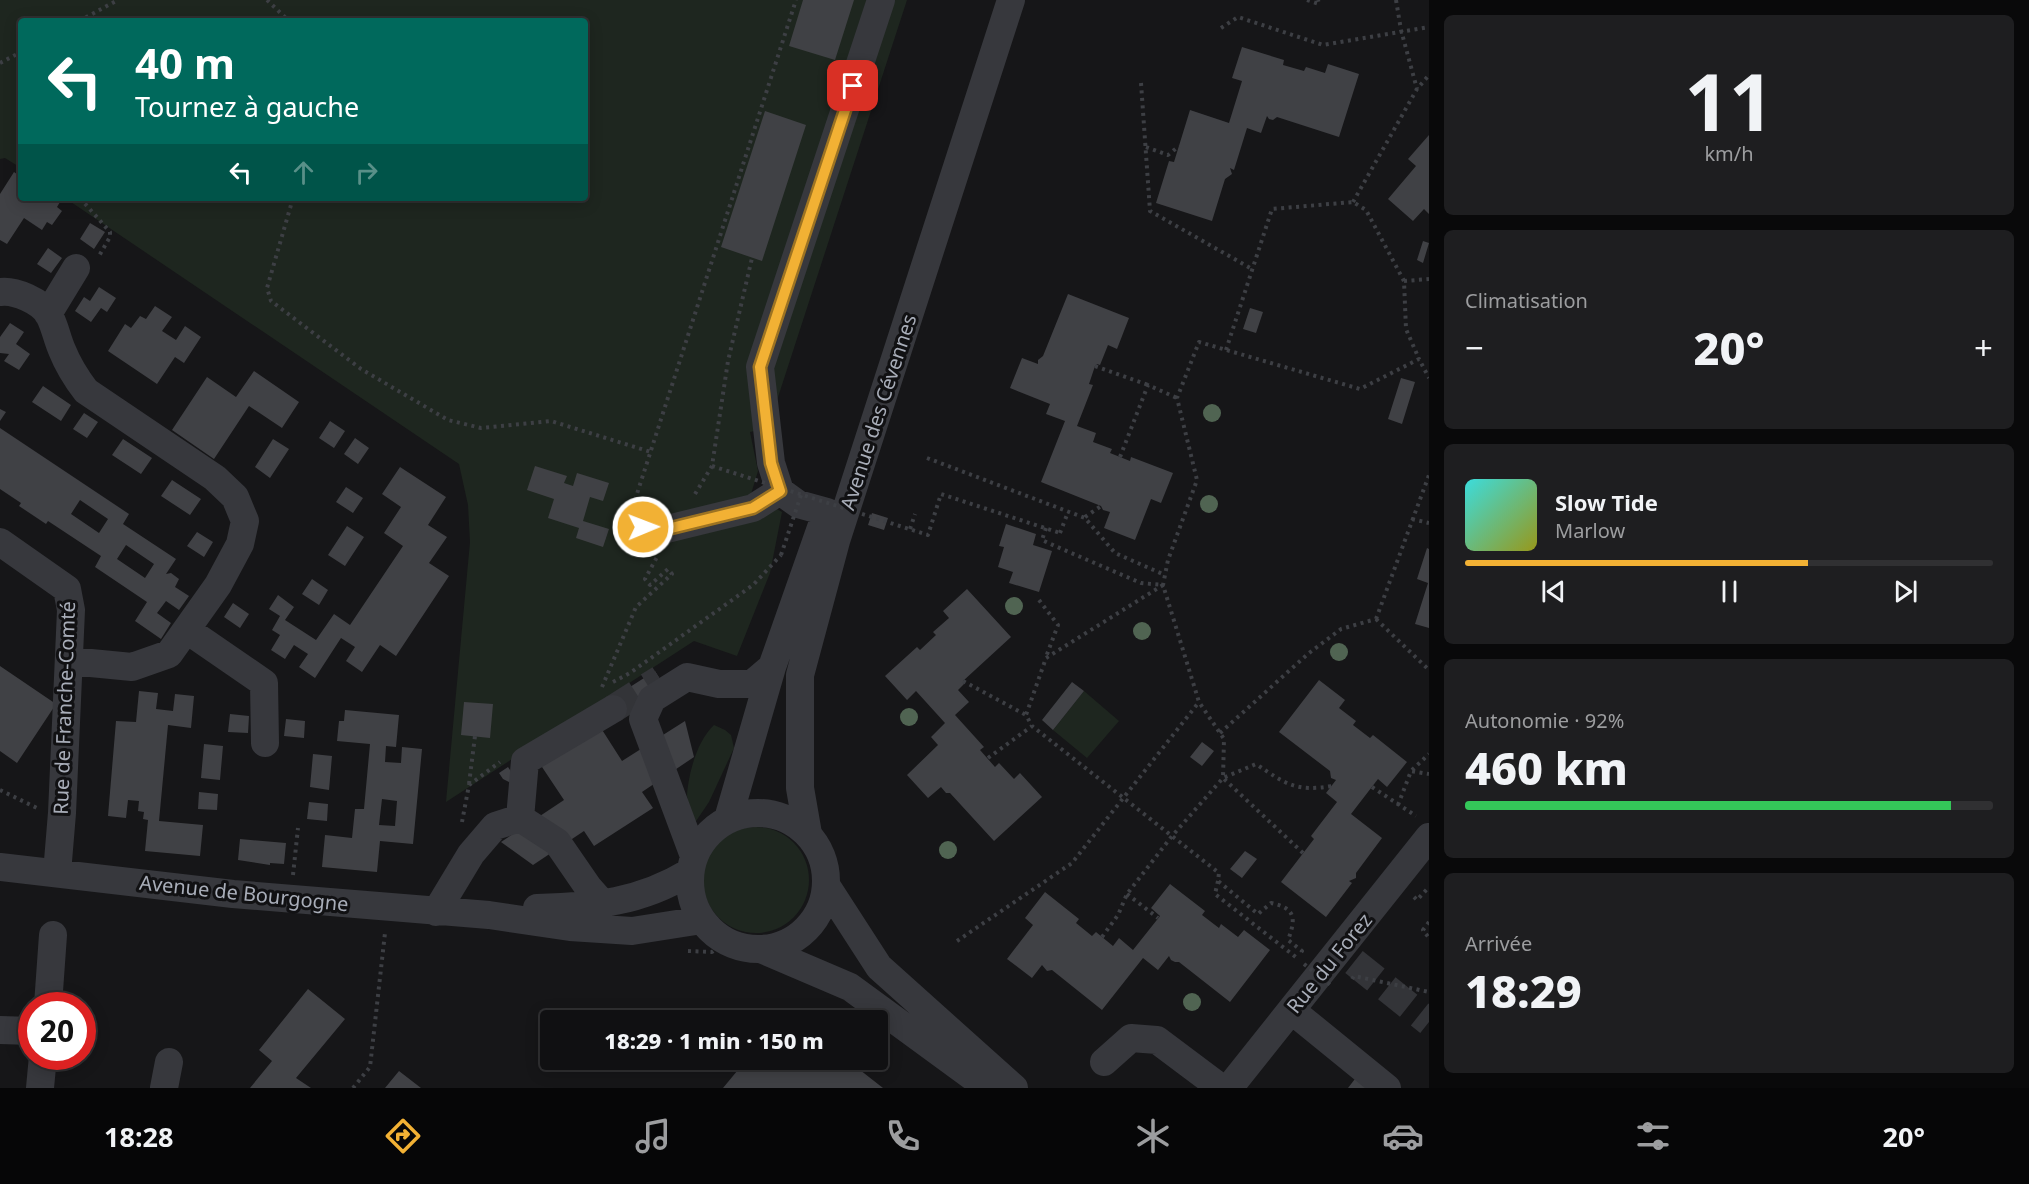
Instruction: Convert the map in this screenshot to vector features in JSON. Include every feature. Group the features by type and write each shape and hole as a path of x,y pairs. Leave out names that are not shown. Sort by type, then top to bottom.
{"street":[{"path":"827,512 798,504 771,463 760,367 881,0"},
{"name":"Avenue des Cévennes","path":"728,819 772,667 827,512 991,0"},
{"name":"Avenue des Cévennes","path":"808,834 800,788 800,675 836,541 1011,0"},
{"path":"48,314 76,268"},
{"path":"0,291 38,303 48,314 74,375 86,391 215,477 235,497 249,521 240,544 218,585 169,654 132,667 70,661"},
{"path":"628,524 659,531 753,508 791,493"},
{"name":"Rue de Franche-Comté","path":"0,542 67,589 71,610 62,813 57,873"},
{"path":"186,630 264,683 266,743"},
{"path":"692,864 643,719 652,699 674,678 719,684 752,684 772,667"},
{"path":"520,818 525,761 614,709"},
{"path":"749,813 771,814 791,821 808,834 822,858 826,885 822,904 813,922 798,936 781,945 762,949 743,948 712,932 694,905 690,889 692,864 702,841 714,828 728,819 749,813"},
{"path":"436,912 471,854 495,826 520,818"},
{"path":"520,818 557,842 588,887 603,904"},
{"name":"Rue du Forez","path":"1229,1088 1291,1010 1347,966 1425,828"},
{"name":"Avenue de Bourgogne","path":"489,915 517,909 603,904 652,892 692,864"},
{"name":"Avenue de Bourgogne","path":"0,867 291,899 489,915 570,927 632,930 702,920"},
{"path":"826,885 879,967 1014,1088"},
{"path":"49,992 53,935"},
{"path":"762,949 850,987 988,1088"},
{"path":"1291,1010 1388,1088"},
{"path":"0,1030 18,1031"},
{"path":"1104,1062 1131,1038 1157,1040 1221,1088"},
{"path":"40,1088 42,1070"}],"path":[{"path":"85,18 118,0"},
{"path":"267,0 286,18"},
{"path":"628,524 796,0"},
{"path":"1307,0 1319,4 1318,0"},
{"path":"1396,0 1401,30 1417,89"},
{"path":"1221,28 1238,16 1323,45 1429,27"},
{"path":"0,63 18,54"},
{"path":"1353,202 1417,89 1429,75"},
{"path":"1141,83 1150,212 1252,269"},
{"path":"1146,147 1168,155 1179,146"},
{"path":"76,268 93,266 110,237 110,232 83,201"},
{"path":"292,201 267,288 271,301 361,369 448,420 481,428 551,421 651,452"},
{"path":"1226,350 1272,209 1353,202 1366,210 1404,281 1406,329 1429,378"},
{"path":"655,590 645,579 712,466 728,361 752,258"},
{"path":"1404,281 1429,279"},
{"path":"1303,853 1223,778 1224,739 1199,702 1163,585 1168,560 1197,480 1177,398 1198,342 1360,389 1419,358"},
{"path":"1095,366 1177,398"},
{"path":"1120,457 1148,385"},
{"path":"927,458 1084,518 1115,553 1165,575"},
{"path":"712,466 928,535 941,494 1060,533 1068,512"},
{"path":"1376,620 1429,475"},
{"path":"650,585 668,569 672,574 636,607 602,688 630,674 753,585 781,555 791,493"},
{"path":"1084,518 1101,506"},
{"path":"910,530 915,514"},
{"path":"1412,519 1429,523"},
{"path":"1046,528 1042,540 1141,583 1163,585"},
{"path":"1046,658 1163,585"},
{"path":"1026,715 1058,625 1040,600"},
{"path":"1376,620 1429,670"},
{"path":"1220,734 1309,653 1341,629 1376,620"},
{"path":"963,681 1026,715 1032,726 1219,873 1215,894 1341,993"},
{"path":"957,941 1072,863 1199,702"},
{"path":"988,758 1032,726"},
{"path":"471,854 461,831 476,736"},
{"path":"1398,805 1411,771 1429,753"},
{"path":"468,785 507,757"},
{"path":"1102,937 1118,915 1127,894 1172,836 1223,778 1256,764 1291,787 1315,789 1332,786"},
{"path":"1411,771 1429,774"},
{"path":"1372,787 1425,828"},
{"path":"0,790 33,807 62,813"},
{"path":"291,899 298,828"},
{"path":"1218,881 1258,914 1271,903 1284,906 1293,915 1293,927 1288,940 1302,951 1297,958"},
{"path":"1127,894 1158,918"},
{"path":"1429,922 1423,930 1429,938"},
{"path":"353,1088 370,1067 386,923"},
{"path":"1347,966 1354,976 1429,992"}],"shaded area":[{"path":"0,0 907,0 768,428 750,432 758,471 751,494 782,512 770,573 737,656 694,641 446,802 470,542 468,505 459,464 69,201 588,201 588,18 18,18 18,166 5,158 0,159"},
{"path":"1084,691 1119,721 1087,758 1053,730"},
{"path":"714,725 731,735 734,748 709,802 692,827 687,798 690,776 703,739"},
{"path":"756,827 776,831 794,842 805,860 809,880 805,900 794,918 776,929 756,933 736,929 718,918 707,900 703,880 707,860 718,842 736,831"}],"building":[{"path":"803,0 854,0 835,60 789,46"},
{"path":"1242,47 1284,60 1283,65 1304,71 1306,67 1325,73 1328,64 1359,74 1339,137 1277,117 1273,120 1269,119 1267,116 1261,133 1247,128 1234,170 1230,168 1232,174 1225,179 1212,221 1156,203 1169,161 1174,162 1190,110 1229,123 1242,81 1232,78"},
{"path":"765,111 806,125 762,261 721,247"},
{"path":"1429,135 1429,214 1424,209 1413,221 1388,199 1416,166 1408,159"},
{"path":"14,172 18,175 18,201 58,201 57,207 62,211 52,225 47,222 42,230 24,218 7,244 0,240 0,194"},
{"path":"90,223 105,232 94,249 80,239"},
{"path":"1423,241 1429,243 1423,263 1417,260"},
{"path":"48,248 62,258 51,273 37,264"},
{"path":"99,287 116,298 107,312 101,308 91,322 75,311 84,297 90,301"},
{"path":"1068,294 1129,318 1117,349 1108,345 1100,365 1095,366 1089,384 1093,385 1077,426 1096,433 1093,442 1112,449 1110,453 1130,461 1131,457 1173,473 1161,503 1151,499 1135,540 1104,528 1110,512 1103,510 1101,506 1041,482 1065,421 1046,414 1050,404 1010,388 1022,358 1038,364 1038,360 1043,356"},
{"path":"155,306 172,317 162,331 176,340 185,326 201,337 184,363 175,357 157,384 108,351 125,324 131,328 140,316 146,319"},
{"path":"1250,308 1263,312 1256,333 1243,329"},
{"path":"10,323 24,332 16,344 30,354 19,370 4,361 9,354 0,353 0,337"},
{"path":"254,371 299,402 282,428 249,406 214,459 172,430 207,377 236,397"},
{"path":"1401,378 1415,382 1402,424 1388,419"},
{"path":"43,386 71,405 61,421 32,402"},
{"path":"0,409 6,412 0,421"},
{"path":"84,413 98,422 87,438 73,429"},
{"path":"330,421 345,431 334,448 319,438"},
{"path":"0,428 129,514 123,524 176,559 166,574 171,573 179,579 175,587 189,596 179,610 166,601 157,613 171,623 161,639 135,621 147,602 95,567 101,556 48,521 46,524 19,506 21,503 0,489","holes":["80,500 108,519 99,533 71,514","126,545 154,564 145,578 117,559"]},
{"path":"355,438 369,448 358,464 344,454"},
{"path":"123,439 152,458 141,474 112,455"},
{"path":"273,439 289,449 270,478 255,467"},
{"path":"535,466 567,476 564,483 573,486 577,473 609,483 603,501 590,497 583,521 609,529 603,547 576,538 579,528 548,518 554,499 527,490"},
{"path":"400,467 446,497 428,525 447,537 429,563 449,576 396,656 380,645 362,672 346,661 355,647 341,638 315,678 299,667 308,654 294,645 285,659 271,650 280,635 272,630 280,616 269,609 278,595 294,607 285,620 316,640 334,614 350,625 403,546 384,533 401,507 382,494"},
{"path":"172,480 201,499 190,515 161,496"},
{"path":"346,487 363,498 353,513 336,502"},
{"path":"872,513 888,518 884,530 868,525"},
{"path":"1006,524 1036,534 1033,545 1052,551 1039,592 1009,583 1013,572 998,567 1004,547 999,546"},
{"path":"347,526 364,537 345,566 328,555"},
{"path":"197,532 213,542 204,557 187,546"},
{"path":"1427,548 1429,549 1429,628 1415,624 1428,583 1417,579"},
{"path":"312,579 328,590 319,605 302,594"},
{"path":"967,589 1011,637 963,681 964,684 958,690 969,702 955,715 984,747 980,750 995,767 999,763 1014,779 1020,773 1042,797 994,841 950,793 946,793 941,787 928,798 907,775 938,745 931,737 945,723 916,691 907,700 885,676 917,647 920,650 936,635 933,632 949,618 943,611"},
{"path":"233,603 249,614 240,628 224,617"},
{"path":"0,666 56,704 17,763 0,751"},
{"path":"655,671 665,687 619,717 608,701"},
{"path":"1319,680 1345,700 1339,708 1356,721 1353,725 1370,738 1373,735 1407,762 1387,787 1378,779 1351,814 1382,838 1356,873 1356,878 1349,881 1352,883 1326,917 1281,882 1314,839 1311,836 1337,802 1326,793 1336,780 1331,778 1330,771 1279,732"},
{"path":"1072,682 1084,691 1053,730 1042,720"},
{"path":"139,691 158,693 156,709 173,711 175,694 194,696 191,728 168,725 159,821 203,825 200,856 145,851 148,820 143,819 144,812 138,811 139,801 128,800 126,818 108,816 116,721 136,722"},
{"path":"464,702 493,704 490,738 461,735"},
{"path":"345,710 399,715 396,747 386,746 385,762 401,763 402,747 422,749 413,844 380,841 377,872 322,867 325,835 352,838 355,809 364,809 370,744 337,741 339,721 344,721","holes":["382,799 397,801 395,826 379,825"]},
{"path":"230,714 249,716 248,733 228,732"},
{"path":"286,719 305,721 304,738 284,736"},
{"path":"685,721 694,757 642,792 653,808 594,846 584,831 533,865 501,842 564,800 540,764 599,725 622,761"},
{"path":"1202,742 1214,751 1202,766 1190,757"},
{"path":"204,744 223,746 220,780 201,778"},
{"path":"313,754 332,756 329,790 310,787"},
{"path":"508,767 516,779 511,783 503,779 499,773"},
{"path":"199,792 218,794 217,810 198,809"},
{"path":"309,802 328,804 327,821 307,819"},
{"path":"240,839 286,843 284,864 270,863 270,865 238,860"},
{"path":"1245,851 1257,859 1242,878 1230,869"},
{"path":"1170,884 1205,911 1202,915 1219,928 1221,924 1238,937 1244,930 1270,950 1230,1002 1179,962 1171,960 1169,956 1158,970 1143,958 1102,1010 1052,970 1047,971 1042,965 1032,978 1007,959 1033,925 1025,918 1045,892 1079,919 1076,923 1092,936 1096,932 1113,946 1119,938 1133,950 1160,916 1151,908"},
{"path":"308,989 345,1019 296,1078 311,1088 250,1088 272,1061 259,1050"},
{"path":"738,1070 860,1070 883,1088 723,1088"},
{"path":"399,1071 421,1088 385,1088"},
{"path":"1358,1075 1375,1088 1348,1088"}],"tunnel":[{"path":"613,709 660,679"},
{"path":"1354,962 1429,1022"}],"route":[{"path":"643,527 659,531 753,508 780,491 771,463 760,367 853,86"}]}
